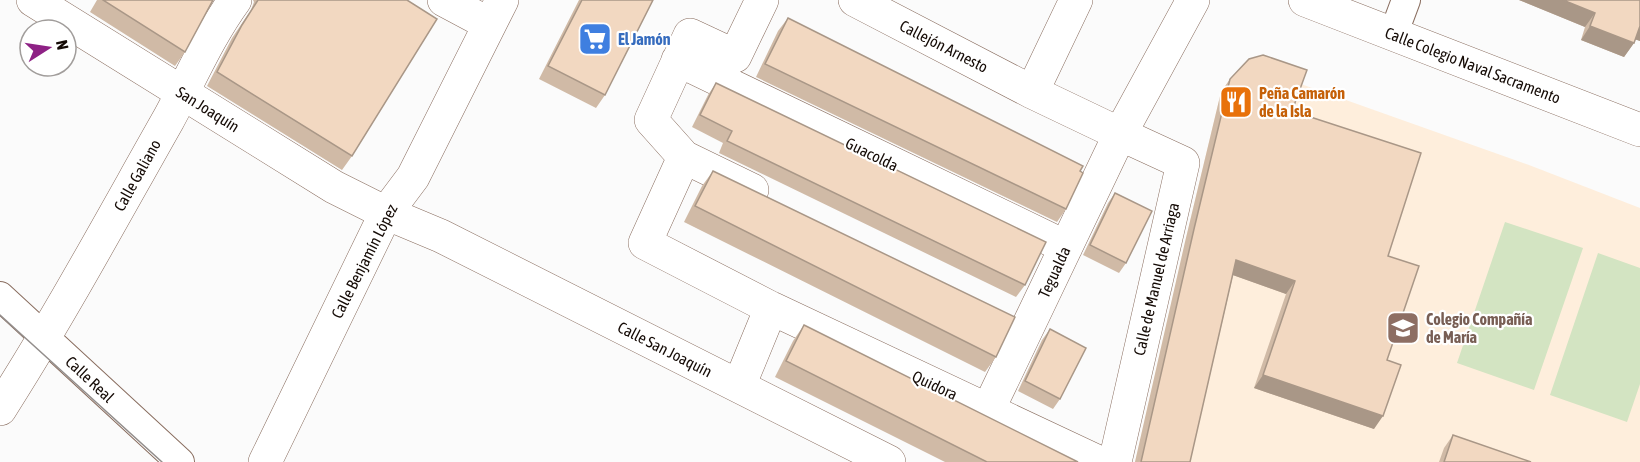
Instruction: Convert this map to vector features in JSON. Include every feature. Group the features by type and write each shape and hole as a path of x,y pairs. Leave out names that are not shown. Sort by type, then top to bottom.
{"street":[{"name":"San Joaquín","path":"33,0 334,187 386,213 441,236"},
{"name":"Calle Galiano","path":"0,409 41,344 183,93 219,22 235,0"},
{"path":"444,0 495,12"},
{"path":"762,0 735,56 690,35 651,120 684,157 781,204"},
{"name":"Callejón Arnesto","path":"855,0 1032,92 1120,134"},
{"path":"1032,92 1076,0"},
{"name":"Tegualda","path":"988,410 1018,319 1066,247 1120,134 1194,0"},
{"name":"Calle Colegio Naval Sacramento","path":"1305,0 1640,130"},
{"path":"1393,34 1406,0"},
{"name":"Calle Benjamín López","path":"265,462 386,213 413,177 495,12"},
{"name":"Guacolda","path":"678,60 1066,247"},
{"name":"Calle de Manuel de Arriaga","path":"1115,462 1183,163 1120,134"},
{"name":"Quidora","path":"684,157 645,243 771,308 1098,462"},
{"name":"Calle San Joaquín","path":"441,236 889,462"},
{"name":"Calle Real","path":"0,296 41,344 180,462"},
{"path":"739,386 771,308"}],"shaded area":[{"name":"Colegio Compañía de María","path":"1298,83 1529,165 1640,208 1640,462 1135,462 1221,92"}],"green space":[{"path":"1505,222 1583,248 1534,390 1457,363"},
{"path":"1598,253 1640,268 1640,384 1627,422 1550,395"}],"building":[{"path":"103,0 213,0 185,52"},
{"path":"258,0 407,0 437,19 352,156 217,72"},
{"name":"El Jamón","path":"582,0 653,0 605,95 548,66"},
{"path":"1563,0 1640,0 1640,26 1634,43 1590,26 1595,13"},
{"path":"788,18 1083,166 1080,171 1083,173 1066,209 765,64"},
{"path":"1263,55 1307,70 1292,111 1421,153 1388,256 1419,266 1387,360 1401,365 1383,416 1263,375 1295,281 1236,260 1190,462 1141,462 1230,79 1249,59"},
{"path":"716,83 1046,242 1025,285 727,141 732,131 700,115"},
{"path":"713,171 1015,317 996,357 695,206"},
{"path":"1115,193 1152,211 1126,263 1090,245"},
{"path":"804,325 1078,462 987,462 786,361"},
{"path":"1050,329 1086,348 1060,399 1025,381"},
{"path":"1453,435 1531,462 1444,462"}],"tram line":[{"path":"0,315 162,462"}],"place":[{"name":"El Jamón","path":"595,39"},
{"name":"Peña Camarón de la Isla","path":"1236,102"},
{"name":"Colegio Compañía de María","path":"1403,328"}]}
